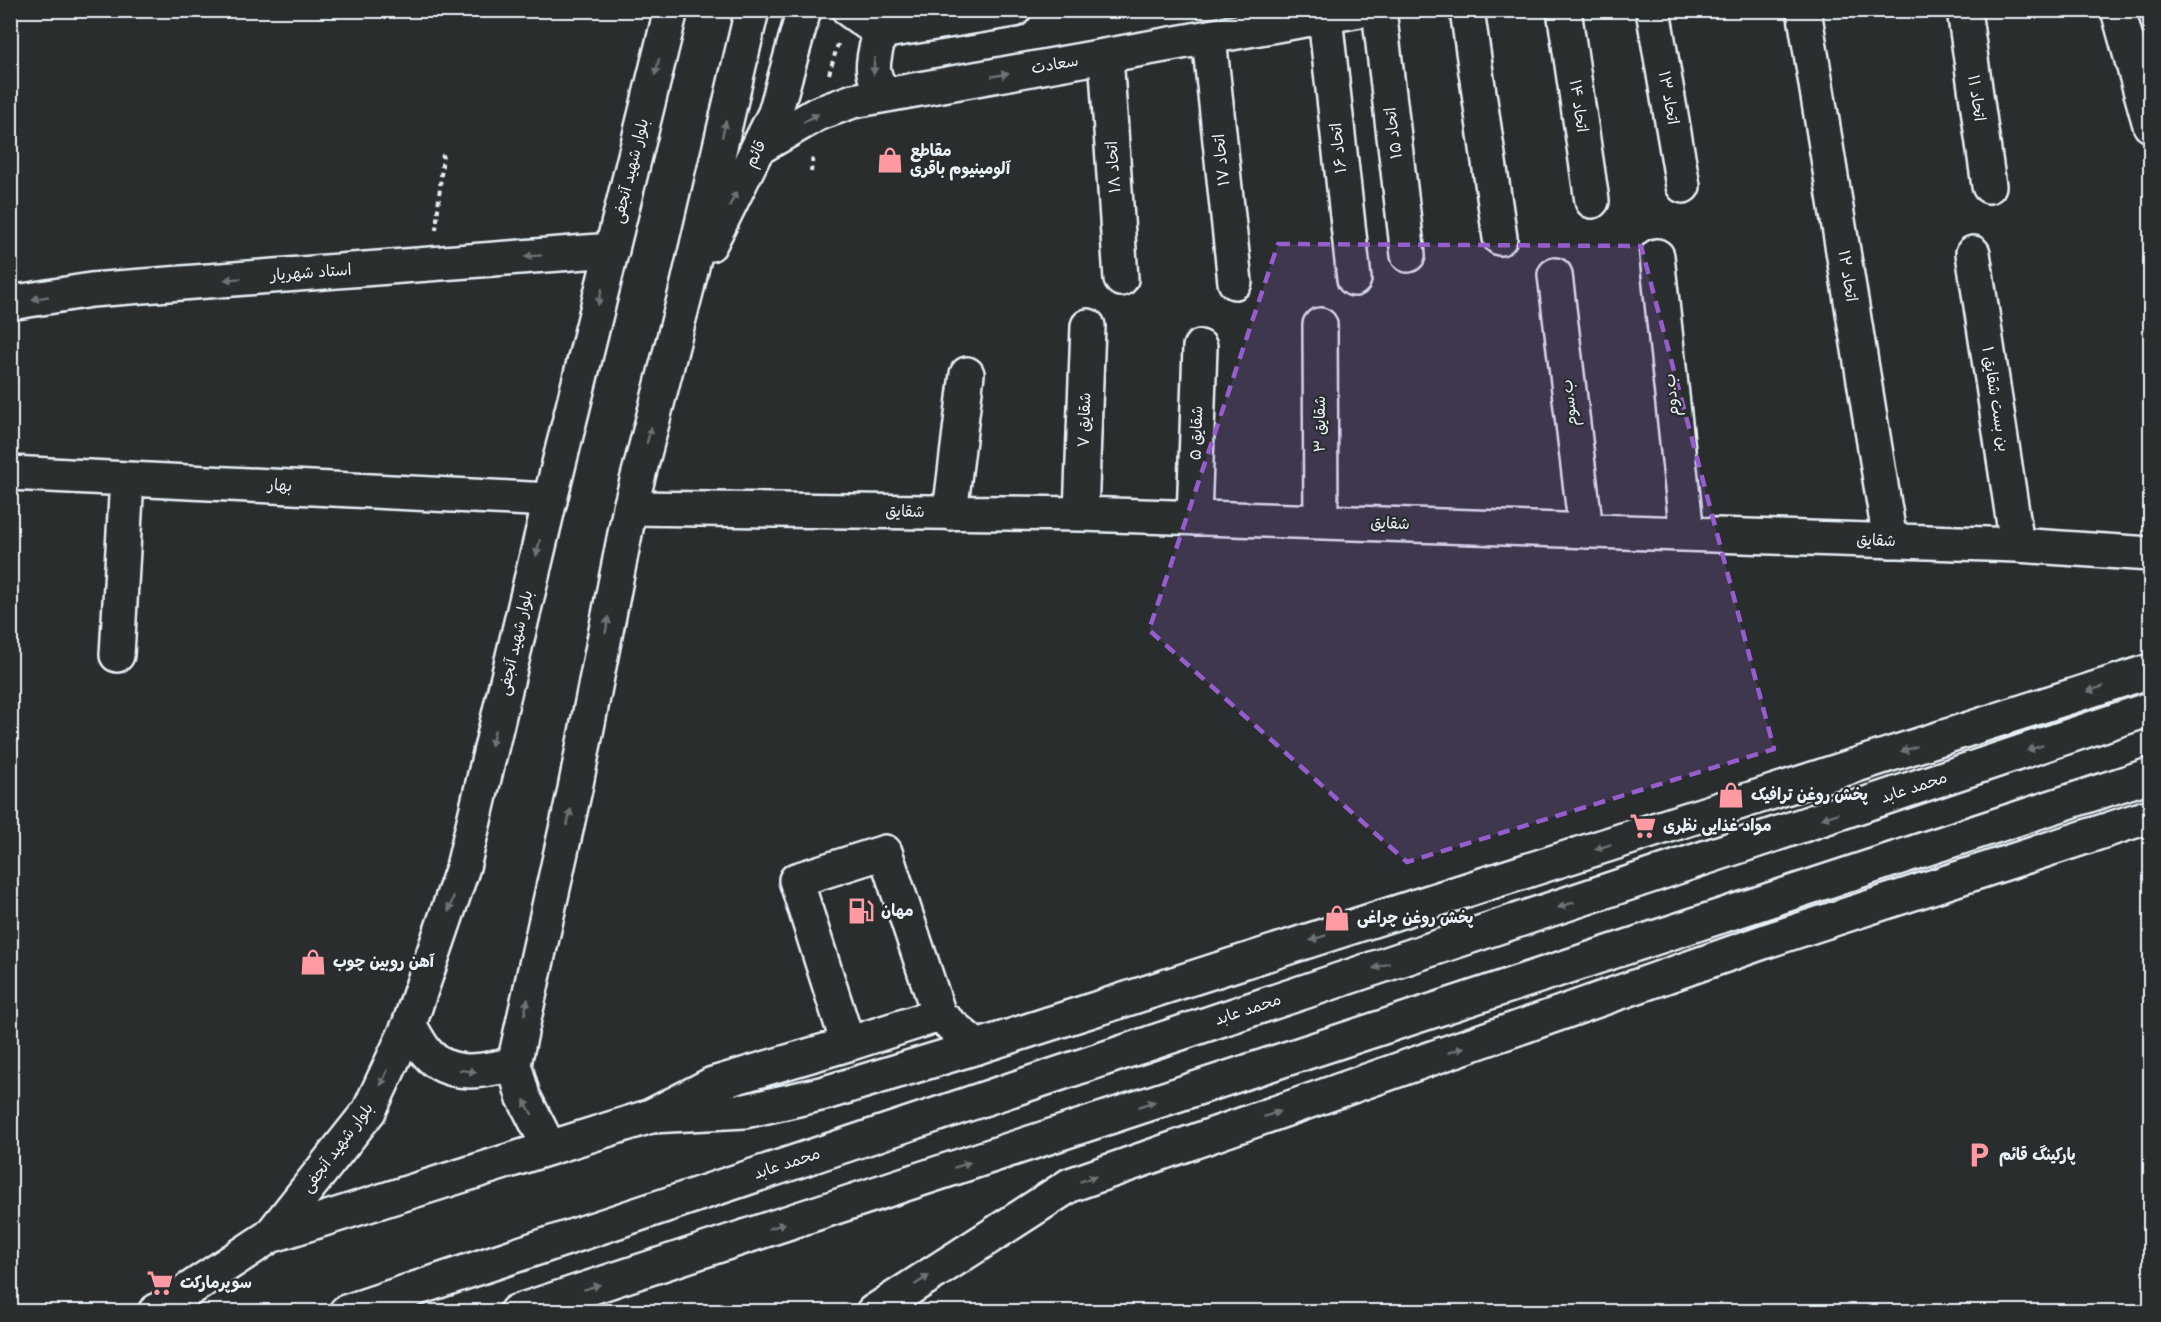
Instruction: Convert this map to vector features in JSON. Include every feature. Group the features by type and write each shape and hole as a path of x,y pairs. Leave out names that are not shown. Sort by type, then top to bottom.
{"main road":[{"name":"بلوار شهید آنجفی","path":"270,1236 369,1111 409,1025 463,867 550,500 671,10"},
{"path":"549,1147 523,1096 514,1064 575,789 630,508 687,288 752,10"},
{"name":"قائم","path":"687,288 760,147 775,113 804,10"},
{"path":"849,10 880,32 1014,10"},
{"name":"سعادت","path":"760,147 817,114 853,101 1359,10"},
{"name":"اتحاد ۱۵","path":"1379,10 1408,255"},
{"path":"1467,10 1500,238"},
{"name":"اتحاد ۱۴","path":"1564,10 1592,201"},
{"name":"اتحاد ۱۳","path":"1653,10 1683,186"},
{"name":"اتحاد ۱۲","path":"1804,10 1890,541"},
{"name":"اتحاد ۱۱","path":"1964,10 1989,186"},
{"path":"2118,10 2151,125"},
{"name":"اتحاد ۱۶","path":"1325,16 1354,279"},
{"path":"880,32 873,67 874,77 879,87 887,95"},
{"name":"اتحاد ۱۷","path":"1209,38 1235,282"},
{"name":"اتحاد ۱۸","path":"1106,56 1121,279"},
{"name":"استاد شهریار","path":"10,303 91,290 612,250"},
{"name":"بن بست شقایق ۱","path":"1973,253 2017,545"},
{"name":"ب.دوم","path":"1657,256 1687,534"},
{"name":"ب.سوم","path":"1555,274 1586,531"},
{"name":"شقایق ۳","path":"1320,325 1321,522"},
{"name":"شقایق ۷","path":"1081,514 1088,326"},
{"name":"شقایق ۵","path":"1194,518 1200,347"},
{"path":"950,513 967,374"},
{"name":"بهار","path":"10,473 550,500"},
{"path":"117,655 127,479"},
{"name":"شقایق","path":"630,508 1081,514 2017,545 2151,554"},
{"path":"651,1116 746,1112 825,1093 977,1047 2151,671"},
{"name":"محمد عابد","path":"346,1311 2151,710"},
{"path":"516,1311 2151,775"},
{"path":"873,1311 1070,1185 1766,941 2151,816"},
{"path":"848,1044 796,880 885,852 939,1016 977,1047"},
{"path":"154,1311 270,1236 651,1116 713,1084 939,1016"},
{"path":"409,1025 427,1054 448,1068 479,1072 514,1064"}],"path":[{"path":"432,263 443,154"}],"highlighted area":[{"path":"1278,244 1641,246 1774,749 1407,862 1149,630"}],"place":[{"name":"مقاطع آلومینیوم باقری","path":"890,160"},
{"name":"پخش روغن ترافیک","path":"1731,795"},
{"name":"مواد غذایی نظری","path":"1643,826"},
{"name":"مهان","path":"861,911"},
{"name":"پخش روغن چراغی","path":"1337,918"},
{"name":"آهن روبین چوب","path":"313,962"},
{"name":"پارکینگ قائم","path":"1979,1155"},
{"name":"سوپرمارکت","path":"160,1283"}]}
